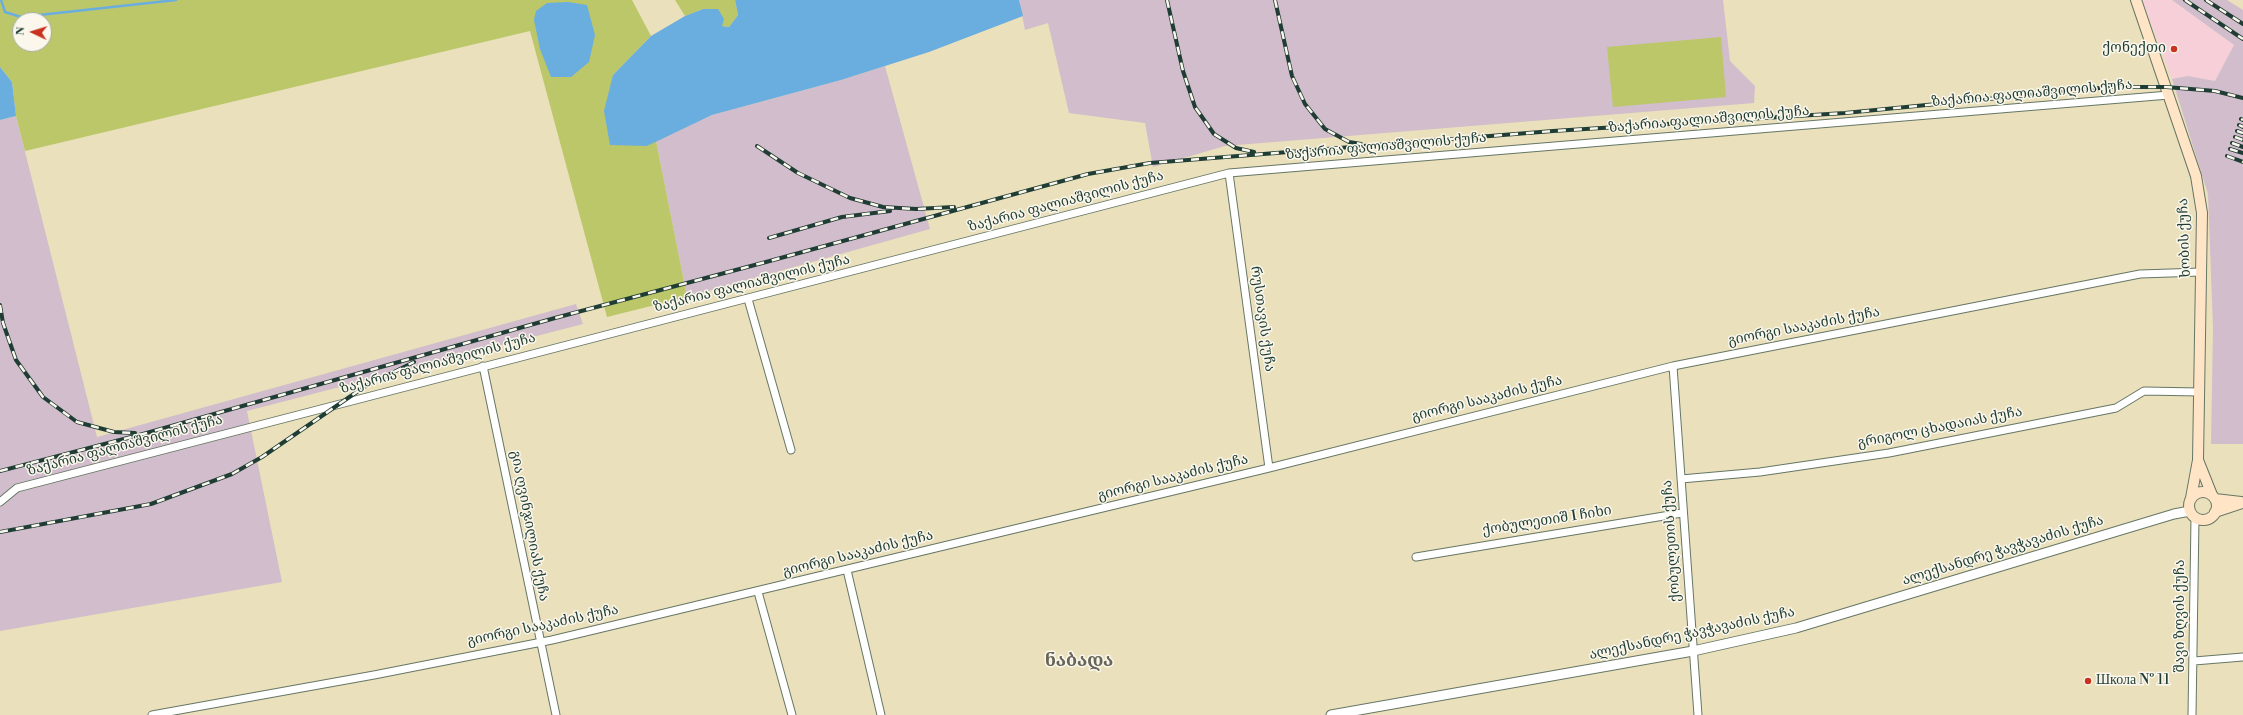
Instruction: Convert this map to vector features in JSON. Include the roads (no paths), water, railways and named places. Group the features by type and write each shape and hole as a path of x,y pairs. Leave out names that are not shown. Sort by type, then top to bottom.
{"main road":[{"name":"ხობის ქუჩა","path":"2136,0 2196,176 2202,213 2198,460 2191,498"},
{"name":"ხობის ქუჩა","path":"2198,460 2213,497"},
{"path":"2203,492 2213,497 2243,503 2215,512 2204,520 2192,515 2191,498 2203,492"},
{"path":"2213,497 2217,504 2215,512"}],"street":[{"name":"ზაქარია ფალიაშვილის ქუჩა","path":"0,502 17,488 1229,173 2169,95"},
{"name":"რუსთავის ქუჩა","path":"1229,173 1269,468"},
{"name":"გიორგი სააკაძის ქუჩა","path":"152,715 539,642 758,592 1269,468 1673,366 2140,274 2201,272"},
{"path":"748,299 791,450"},
{"name":"გია ღვინჯილიას ქუჩა","path":"483,366 539,642 556,715"},
{"name":"ქობულეთის ქუჩა","path":"1673,366 1682,512 1698,715"},
{"name":"გრიგოლ ცხადაიას ქუჩა","path":"1681,479 1760,472 1889,452 2116,408 2129,402 2144,391 2199,392"},
{"name":"ქობულეთიშ I ჩიხი","path":"1416,557 1682,512"},
{"name":"ალექსანდრე ჭავჭავაძის ქუჩა","path":"1330,715 1693,651 1796,628 2167,516 2192,515"},
{"name":"შავი ზღვის ქუჩა","path":"2192,515 2194,661 2192,715"},
{"path":"847,570 881,715"},
{"path":"758,592 792,715"},
{"path":"2194,661 2243,657"}],"water":[{"path":"735,0 1019,0 1023,16 929,52 841,80 712,115 647,146 610,145 604,111 613,75 651,36 685,16 703,9 718,9 724,19 722,26 729,27 738,15"},
{"path":"568,2 587,5 595,35 589,62 571,77 551,77 540,49 534,20 536,11 547,3"},
{"path":"0,67 12,82 16,116 0,120"}],"waterway":[{"path":"1,0 5,12 21,17 176,0"}],"railway":[{"path":"1167,0 1183,71 1195,107 1214,134 1236,148 1254,152"},
{"path":"1275,0 1292,76 1305,104 1325,129 1349,142 1361,144"},
{"path":"2185,0 2243,39"},
{"path":"2206,0 2243,24"},
{"path":"0,471 143,434 555,318 1088,174 1150,163 1553,131 1845,113 2110,87 2166,87 2215,91 2243,98"},
{"path":"2239,125 2243,127"},
{"path":"2237,131 2243,133"},
{"path":"2235,137 2243,140"},
{"path":"2232,143 2243,147"},
{"path":"757,146 798,173 850,198 883,207 916,209 954,207"},
{"path":"2230,149 2243,153"},
{"path":"2227,156 2243,162"},
{"path":"769,238 842,217 890,211"},
{"path":"0,305 3,323 16,360 43,397 77,422 114,432 135,433"},
{"path":"0,532 151,504 232,474 262,457 364,387 414,362"}],"place":[{"name":"ქონექთი","path":"2174,49"},
{"name":"Школа № 11","path":"2088,681"}],"district":[{"name":"ნაბადა","path":"1079,662"}]}
